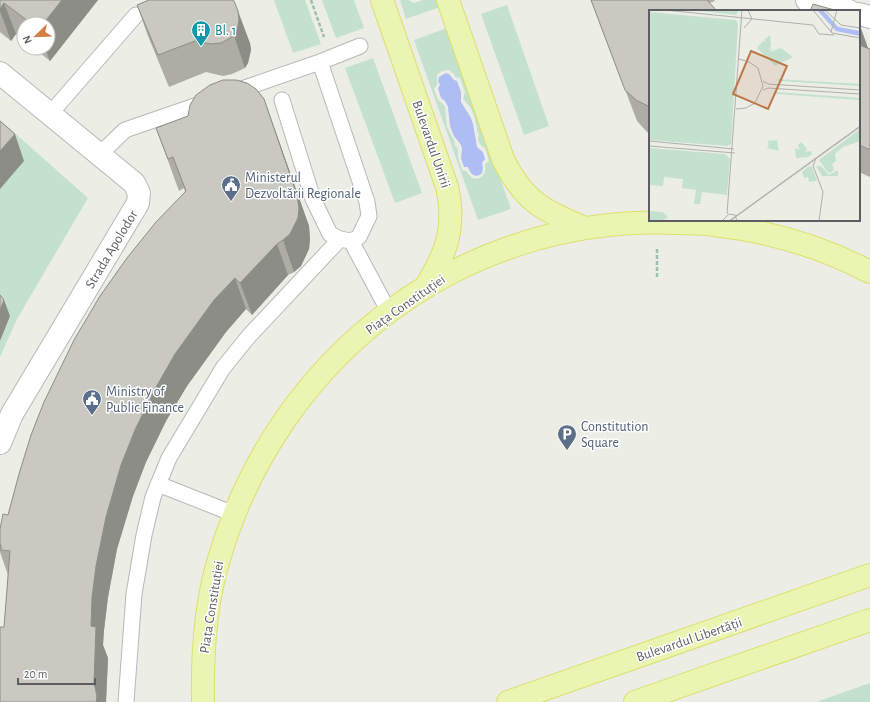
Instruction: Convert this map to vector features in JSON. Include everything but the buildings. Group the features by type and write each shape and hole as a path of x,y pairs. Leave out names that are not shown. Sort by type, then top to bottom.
{"main road":[{"name":"Bulevardul Unirii","path":"382,0 447,187 450,202 451,218 446,247 438,266 424,288"},
{"path":"448,0 503,159 510,175 519,188 534,203 556,216 585,228"},
{"name":"Piața Constituției","path":"203,702 202,666 212,585 218,560 234,514 252,473 277,429 304,392 331,361 376,321 424,288 467,265 503,250 545,236 585,228 622,223 657,222 712,224 752,231 812,247 870,272"},
{"name":"Bulevardul Libertății","path":"508,702 870,575"},
{"path":"635,702 870,620"}],"street":[{"path":"807,0 845,10"},
{"path":"860,14 870,17"},
{"name":"Strada Apolodor","path":"0,73 134,183 139,193 138,203 12,414 0,443"}],"lane":[{"path":"50,114 136,15"},
{"path":"99,155 124,130 320,62 360,46"},
{"path":"126,702 134,594 144,535 153,497 169,458 223,368 249,336 345,240 359,237 369,216 367,202 320,62"},
{"path":"282,100 313,199 330,234 345,240 389,312"},
{"path":"158,484 234,514"}],"green space":[{"path":"274,0 305,0 321,44 293,53"},
{"path":"322,0 354,0 364,28 336,38"},
{"path":"400,0 408,0 414,3 423,0 438,0 440,7 406,19"},
{"path":"507,5 549,126 524,135 481,14"},
{"path":"447,28 511,209 478,220 414,40","holes":["449,70 455,77 460,78 465,92 463,99 470,107 474,115 479,134 479,142 485,148 489,161 485,164 483,176 476,179 472,178 466,171 462,170 458,157 458,149 454,144 455,142 447,127 445,107 438,100 434,89 437,85 437,75 442,71"]},
{"path":"373,58 422,193 395,203 345,68"},
{"path":"0,120 88,198 17,319 0,357"},
{"path":"870,683 870,702 816,702"}],"water":[{"path":"446,73 457,81 461,92 461,102 473,124 477,147 483,152 485,159 482,163 482,173 478,176 472,174 468,167 464,167 461,158 461,145 454,136 450,126 448,107 445,101 441,98 438,88 440,85 438,81 439,77"}],"place":[{"name":"Bl. 1","path":"201,47"},
{"name":"Ministerul Dezvoltării Regionale","path":"231,202"},
{"name":"Ministry of Public Finance","path":"92,416"},
{"name":"Constitution Square","path":"567,451"}]}
